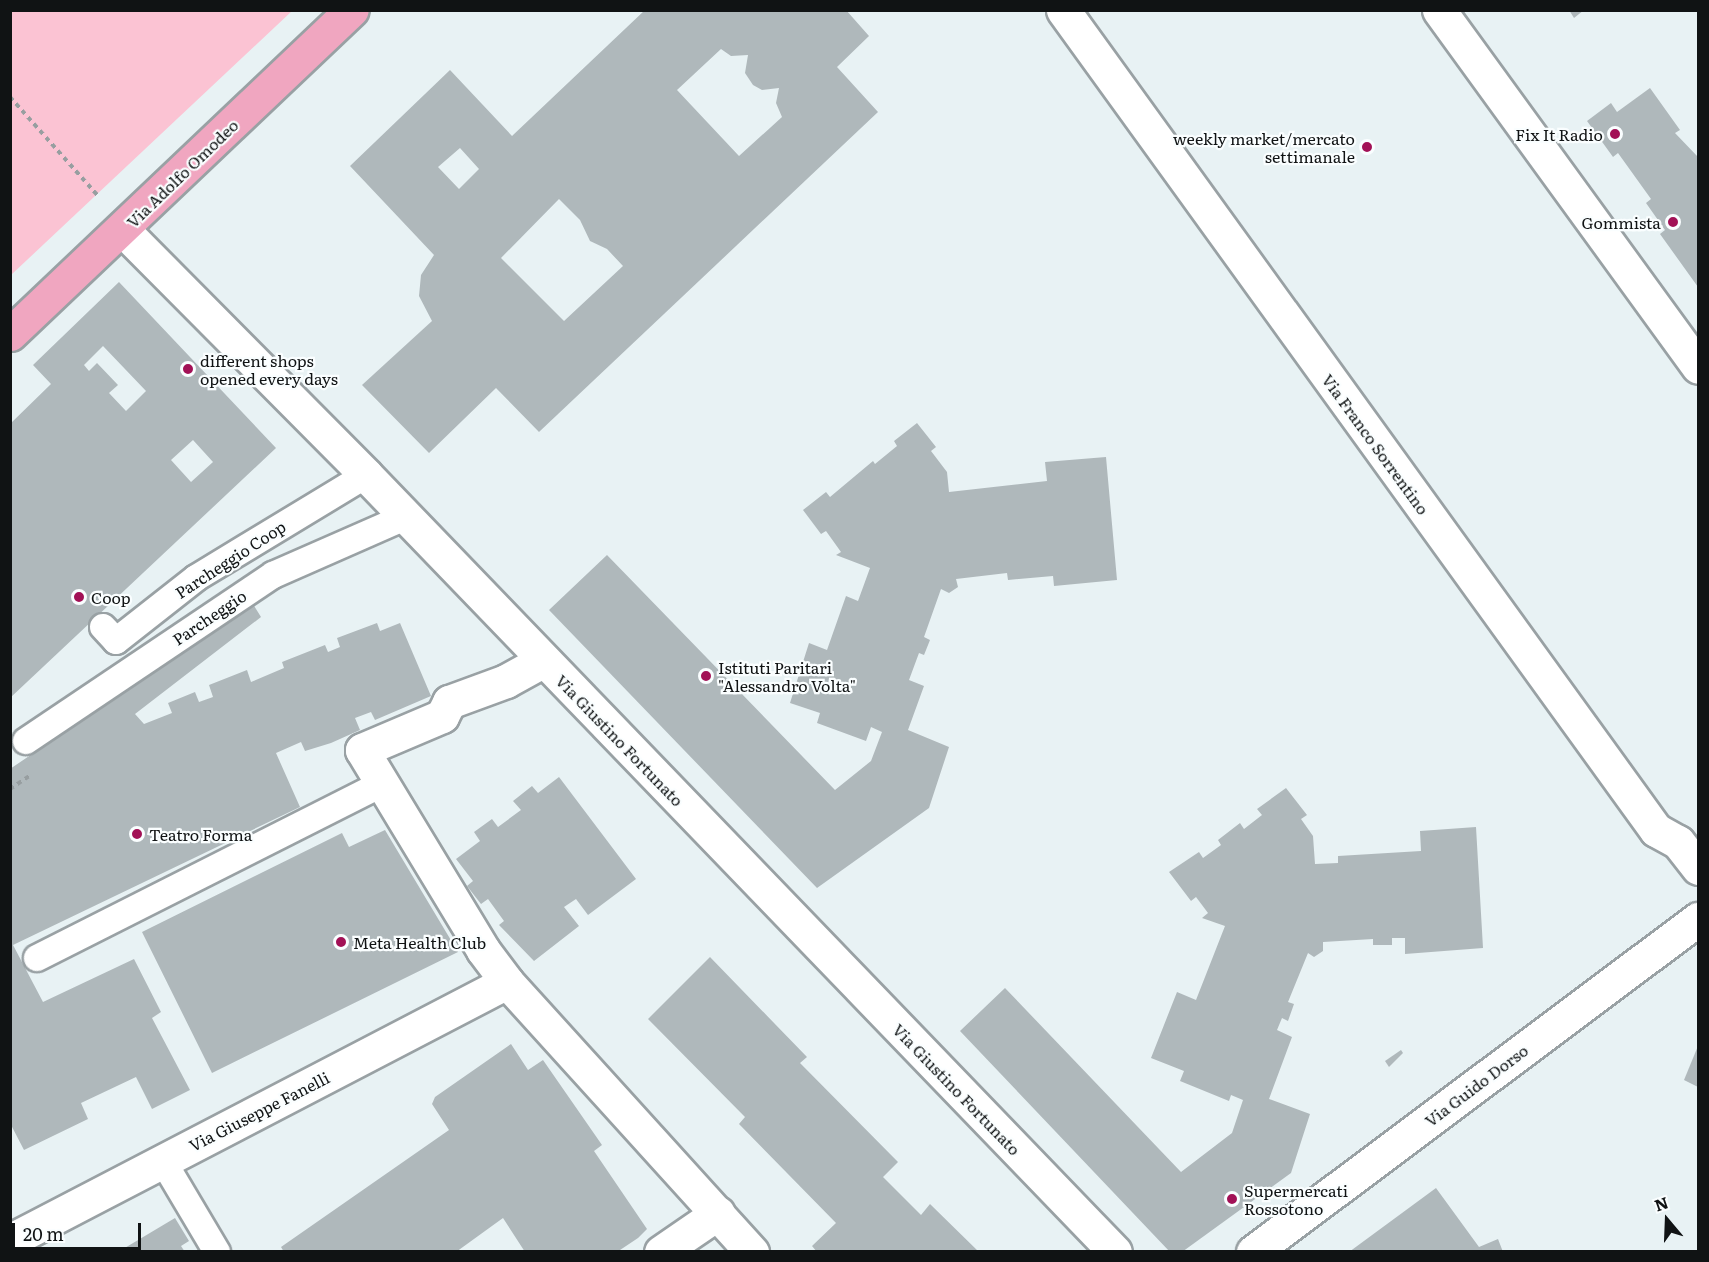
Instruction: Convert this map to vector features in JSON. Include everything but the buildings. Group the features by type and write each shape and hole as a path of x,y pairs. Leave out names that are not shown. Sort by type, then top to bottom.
{"main road":[{"name":"Via Adolfo Omodeo","path":"10,334 123,230 352,10"}],"street":[{"name":"Via Franco Sorrentino","path":"1063,10 1656,830 1678,842 1698,868"},
{"path":"1439,10 1698,367"},
{"name":"Via Giustino Fortunato","path":"123,230 366,476 1115,1251"},
{"path":"544,660 506,681 449,702 442,716 362,750 483,950 507,982 752,1251"},
{"name":"Via Guido Dorso","path":"1253,1251 1698,919"},
{"name":"Via Giuseppe Fanelli","path":"16,1251 11,1239 507,982"},
{"path":"661,1251 718,1213"}],"lane":[{"name":"Parcheggio Coop","path":"103,627 116,641 196,578 366,476"},
{"name":"Parcheggio","path":"26,741 273,575 405,517"},
{"path":"37,958 382,784"},
{"path":"163,1161 216,1251"}],"path":[{"path":"10,97 99,198"}],"shaded area":[{"path":"11,10 268,12 292,11 11,275"}],"place":[{"name":"Fix It Radio","path":"1615,134"},
{"name":"weekly market/mercato settimanale","path":"1367,147"},
{"name":"Gommista","path":"1673,222"},
{"name":"different shops opened every days","path":"188,369"},
{"name":"Coop","path":"79,597"},
{"name":"Istituti Paritari \"Alessandro Volta\"","path":"706,676"},
{"name":"Teatro Forma","path":"137,834"},
{"name":"Meta Health Club","path":"341,942"},
{"name":"Supermercati Rossotono","path":"1232,1199"}]}
